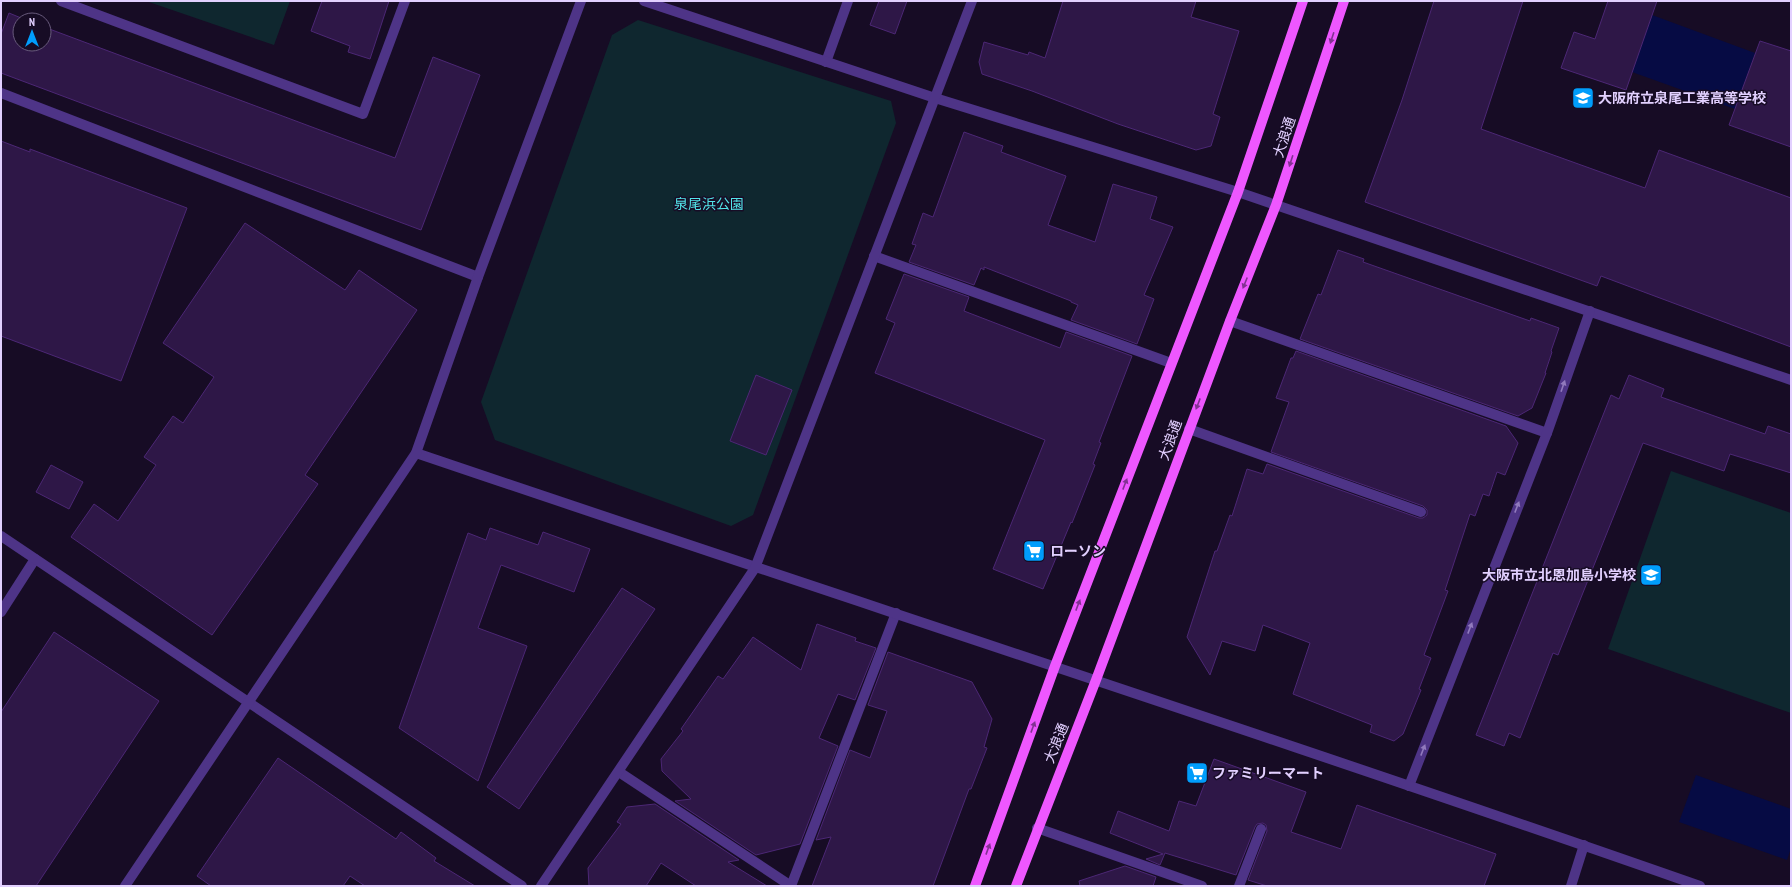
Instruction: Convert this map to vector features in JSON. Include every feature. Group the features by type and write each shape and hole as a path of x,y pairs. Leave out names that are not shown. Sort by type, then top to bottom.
{"main road":[{"name":"大浪通","path":"975,886 1055,666 1238,192 1303,1"},
{"name":"大浪通","path":"1016,886 1037,828 1096,680 1230,321 1276,205 1344,1"}],"street":[{"path":"61,1 363,114 405,1"},
{"path":"126,886 416,453 478,277 581,1"},
{"path":"644,1 935,98 1238,192 1791,380"},
{"path":"826,62 848,1"},
{"path":"541,886 755,568 972,1"},
{"path":"1,93 478,277"},
{"path":"874,256 1171,363"},
{"path":"1409,786 1547,433 1590,311"},
{"path":"1230,321 1547,433"},
{"path":"1189,429 1421,512"},
{"path":"416,453 755,568 1055,666 1700,886"},
{"path":"1,536 522,886"},
{"path":"1,612 35,559"},
{"path":"619,772 791,886 896,613"},
{"path":"1037,828 1202,886"},
{"path":"1239,886 1261,829"},
{"path":"1571,886 1584,846"}],"green space":[{"path":"146,1 290,1 274,45"},
{"name":"泉尾浜公園","path":"638,20 891,101 896,123 753,515 731,526 495,440 481,402 612,35"},
{"path":"1671,471 1791,513 1791,713 1608,649"}],"shaded area":[{"path":"1652,15 1755,53 1735,109 1632,72"},
{"path":"1696,775 1791,809 1791,848 1787,860 1679,822"}],"building":[{"path":"322,1 389,1 370,59 348,52 350,46 311,31"},
{"path":"879,1 907,1 895,34 870,25"},
{"path":"1063,1 1196,1 1191,17 1239,31 1213,114 1220,117 1211,146 1196,150 1118,124 1032,91 982,74 979,62 984,42 1028,55 1029,52 1045,58"},
{"path":"1434,1 1523,1 1481,129 1645,188 1659,150 1791,198 1791,347 1601,276 1597,286 1365,202 1402,100"},
{"path":"1608,1 1657,1 1626,90 1561,68 1574,32 1595,39"},
{"path":"9,13 12,14 12,52 52,52 52,30 395,158 433,57 480,75 421,230 1,73 1,34"},
{"path":"1760,41 1791,51 1791,147 1729,125"},
{"path":"964,132 1003,146 1001,152 1066,176 1048,225 1095,242 1113,184 1157,197 1150,219 1173,227 1144,295 1154,299 1137,344 1071,320 1078,305 1071,301 984,267 984,270 981,268 974,285 909,262 916,245 912,244 923,213 933,217"},
{"path":"1,141 30,152 30,149 187,208 121,381 1,336"},
{"path":"245,223 345,290 359,270 417,310 305,475 318,484 212,635 71,537 94,504 118,521 156,465 144,457 173,416 183,423 214,377 163,343"},
{"path":"1338,250 1364,259 1363,262 1530,321 1531,318 1559,328 1551,351 1546,373 1532,408 1518,416 1300,339 1318,294 1321,295"},
{"path":"904,274 969,297 964,311 1060,348 1066,332 1132,356 1099,442 1101,443 1093,464 1095,465 1072,523 1071,522 1043,589 993,569 1045,440 875,373 895,323 886,319"},
{"path":"1296,351 1506,426 1518,443 1505,475 1497,472 1489,496 1483,494 1475,516 1470,514 1445,590 1448,591 1424,655 1431,658 1419,689 1421,690 1403,734 1394,741 1370,732 1372,725 1293,694 1310,643 1263,625 1255,651 1222,641 1210,675 1187,637 1215,551 1217,551 1230,515 1232,516 1247,469 1263,474 1267,464 1419,518 1423,518 1427,515 1427,510 1423,506 1271,452 1289,402 1276,398 1291,358 1293,358"},
{"path":"756,375 792,390 766,455 730,441"},
{"path":"1629,375 1664,389 1661,397 1765,434 1768,426 1791,434 1791,473 1730,454 1724,471 1643,443 1558,655 1553,653 1520,738 1509,733 1504,746 1476,735 1611,395 1619,399"},
{"path":"51,465 83,482 69,509 36,492"},
{"path":"490,528 538,545 543,532 590,549 574,592 501,565 478,628 527,646 478,781 399,728 468,533 486,540"},
{"path":"622,588 655,609 519,809 487,787"},
{"path":"817,624 856,638 855,641 876,648 855,700 838,694 819,738 838,746 800,844 756,855 675,801 691,799 662,771 661,759 683,731 681,729 718,676 723,679 753,637 801,670"},
{"path":"54,632 159,701 36,886 1,886 1,712"},
{"path":"888,652 972,682 992,719 984,747 987,748 971,789 969,789 933,886 812,886 831,837 816,840 850,750 870,758 887,711 868,705"},
{"path":"278,758 396,839 401,832 436,858 434,861 475,886 365,886 350,876 343,886 211,886 197,876"},
{"path":"1214,759 1306,792 1291,832 1341,849 1357,805 1496,854 1484,886 1267,886 1248,880 1267,831 1266,825 1263,823 1257,824 1255,827 1236,875 1165,853 1160,865 1146,859 1163,854 1110,833 1118,811 1169,831 1179,801 1196,806"},
{"path":"655,804 739,860 728,862 767,886 696,886 661,863 646,886 589,886 588,868 621,824 617,822 627,807"},
{"path":"1125,866 1156,877 1153,886 1080,886 1079,881"}],"place":[{"name":"大阪府立泉尾工業高等学校","path":"1583,98"},
{"name":"ローソン","path":"1034,551"},
{"name":"大阪市立北恩加島小学校","path":"1651,575"},
{"name":"ファミリーマート","path":"1197,773"}]}
